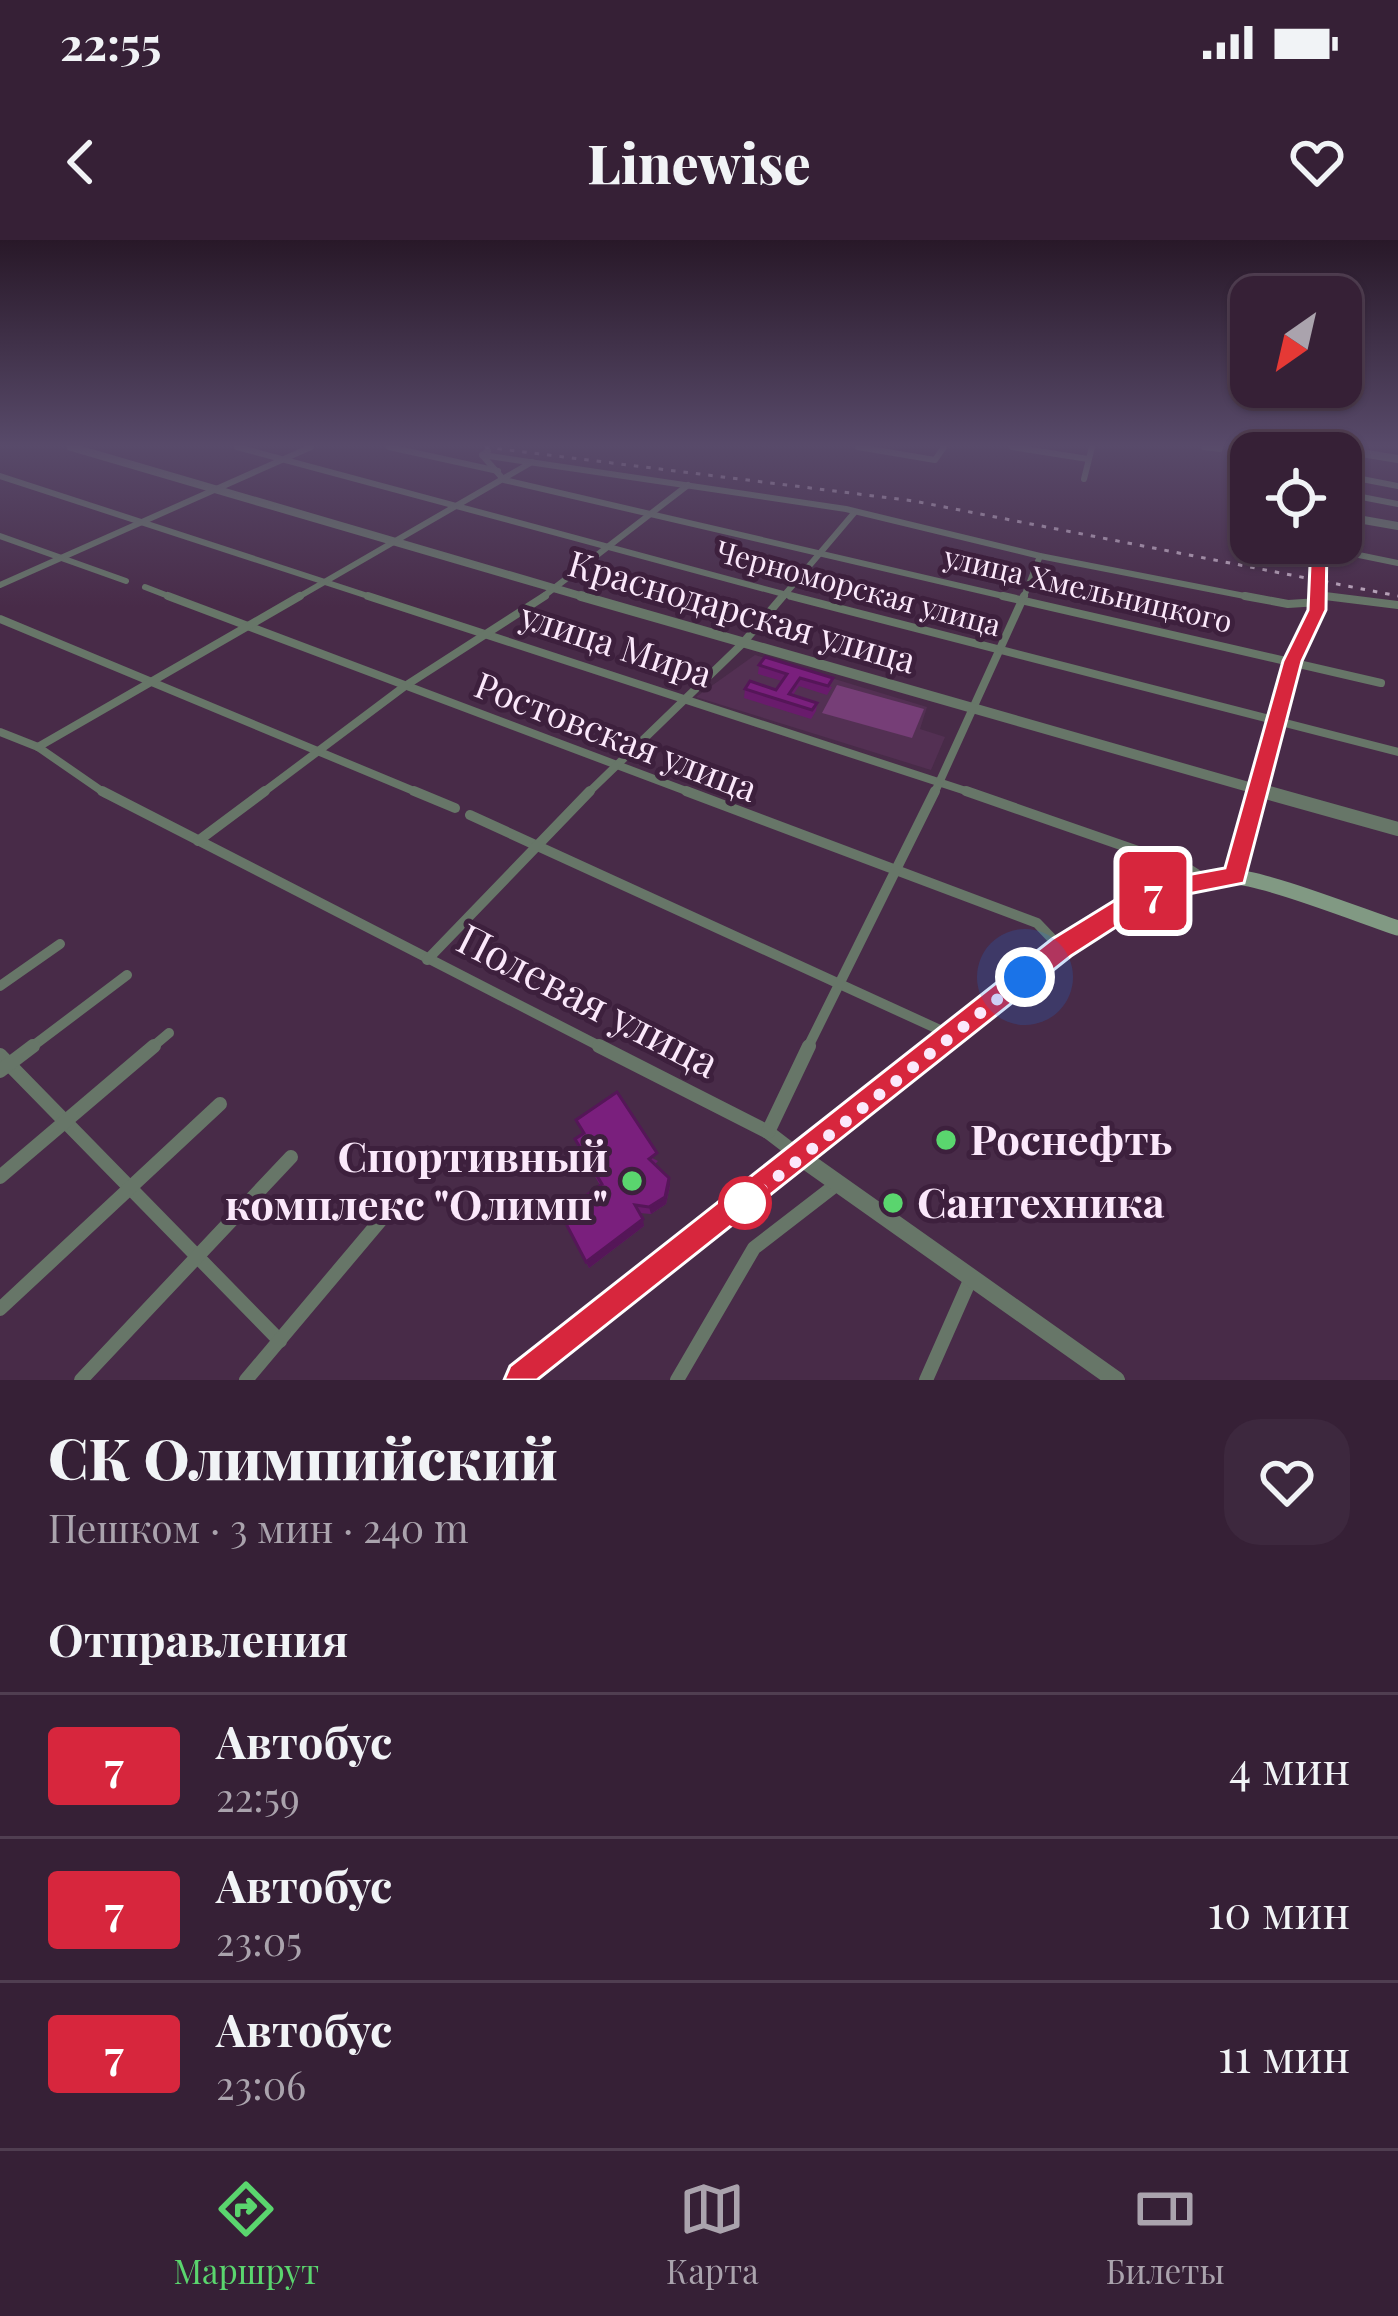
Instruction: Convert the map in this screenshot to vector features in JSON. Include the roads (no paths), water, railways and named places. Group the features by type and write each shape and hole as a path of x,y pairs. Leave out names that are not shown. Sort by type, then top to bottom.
{"main road":[{"path":"1235,876 1293,661 1319,599 1319,564"},
{"path":"523,1380 1061,948 1130,900 1152,891 1235,876 1398,928"}],"street":[{"name":"улица Мира","path":"74,500 941,782 1187,868 1208,881"},
{"path":"0,585 190,500"},
{"name":"Краснодарская улица","path":"252,500 1398,829"},
{"name":"Черноморская улица","path":"437,500 1001,652 1398,752"},
{"path":"38,746 463,500"},
{"name":"улица Хмельницкого","path":"605,500 1381,683"},
{"path":"198,841 405,686 555,589 670,500"},
{"path":"781,500 1288,604 1319,599 1398,605"},
{"path":"427,960 536,844 742,644 854,513"},
{"path":"1362,520 1398,526"},
{"path":"0,536 126,581"},
{"path":"1362,555 1398,563"},
{"path":"768,1132 836,982 941,782 1040,556"},
{"name":"Ростовская улица","path":"145,587 1037,923 1061,948"},
{"path":"0,619 455,808"},
{"name":"Полевая улица","path":"0,732 38,746 109,796 768,1132 1116,1380"},
{"path":"470,815 952,1036"},
{"path":"0,986 60,944"},
{"path":"127,975 3,1063 127,1190 199,1254 280,1341"},
{"path":"0,1177 169,1033"},
{"path":"0,1310 220,1104"},
{"path":"81,1380 291,1157"},
{"path":"677,1380 754,1248 837,1184"},
{"path":"246,1380 385,1215"},
{"path":"926,1380 971,1278"}],"railway":[{"path":"908,500 1398,596"}],"place":[{"name":"Роснефть","path":"946,1140"},
{"name":"Спортивный комплекс \"Олимп\"","path":"632,1181"},
{"name":"Сантехника","path":"893,1203"}]}
